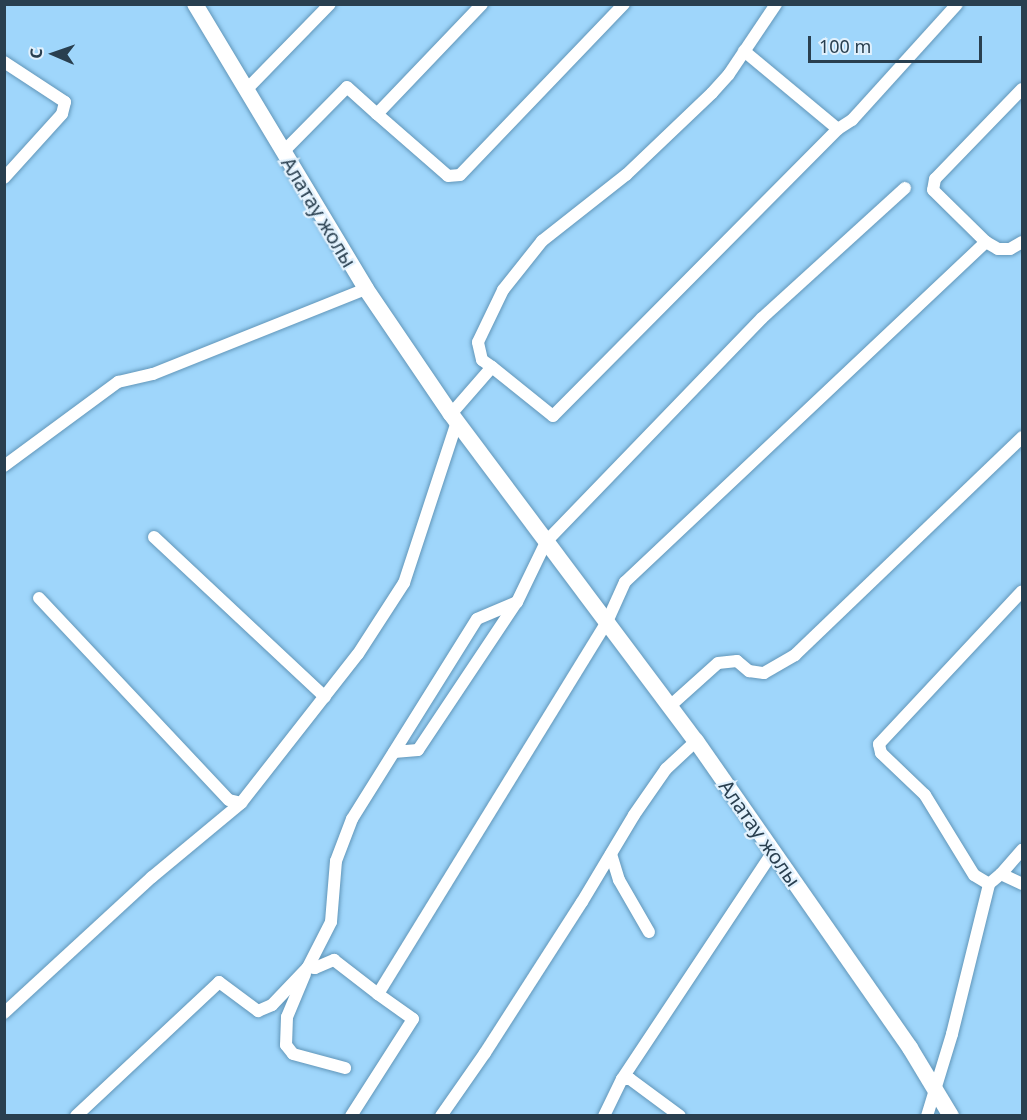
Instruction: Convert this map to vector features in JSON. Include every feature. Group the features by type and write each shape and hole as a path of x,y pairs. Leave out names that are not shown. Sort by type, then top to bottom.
{"main road":[{"name":"Алатау жолы","path":"195,4 366,289 458,423 606,624 696,741 910,1048 951,1116"}],"street":[{"path":"246,90 330,4"},
{"path":"377,114 482,4"},
{"path":"283,152 346,87 448,176 460,175 624,4"},
{"path":"776,4 712,93 643,160 542,241 503,290 478,342 482,360 553,416 838,129 852,120 957,4"},
{"path":"744,51 838,129"},
{"path":"4,62 65,102 62,114 4,178"},
{"path":"1023,89 935,179 933,190 986,242 998,249 1010,249 1023,242"},
{"path":"394,752 418,750 516,602 546,542 762,318 905,188"},
{"path":"378,994 606,624 625,582 986,242"},
{"path":"4,466 118,382 153,374 366,289"},
{"path":"4,1013 152,877 241,803 358,654 404,583 458,423 492,367"},
{"path":"670,706 718,663 737,661 749,671 764,673 795,655 1023,437"},
{"path":"154,537 325,697"},
{"path":"989,884 974,875 925,795 881,753 879,744 1023,591"},
{"path":"39,598 229,800 241,803"},
{"path":"345,1068 293,1053 286,1045 287,1017 308,967 331,922 336,861 352,819 477,619 516,602"},
{"path":"441,1116 491,1044 666,769 696,741"},
{"path":"927,1116 952,1034 989,884 1023,850"},
{"path":"604,1116 622,1079 773,852"},
{"path":"611,854 619,880 649,932"},
{"path":"1001,874 1023,884"},
{"path":"308,967 315,968 334,960 413,1019 351,1116"},
{"path":"76,1116 219,982 258,1011 272,1005 308,967"},
{"path":"622,1079 630,1079 680,1116"}]}
